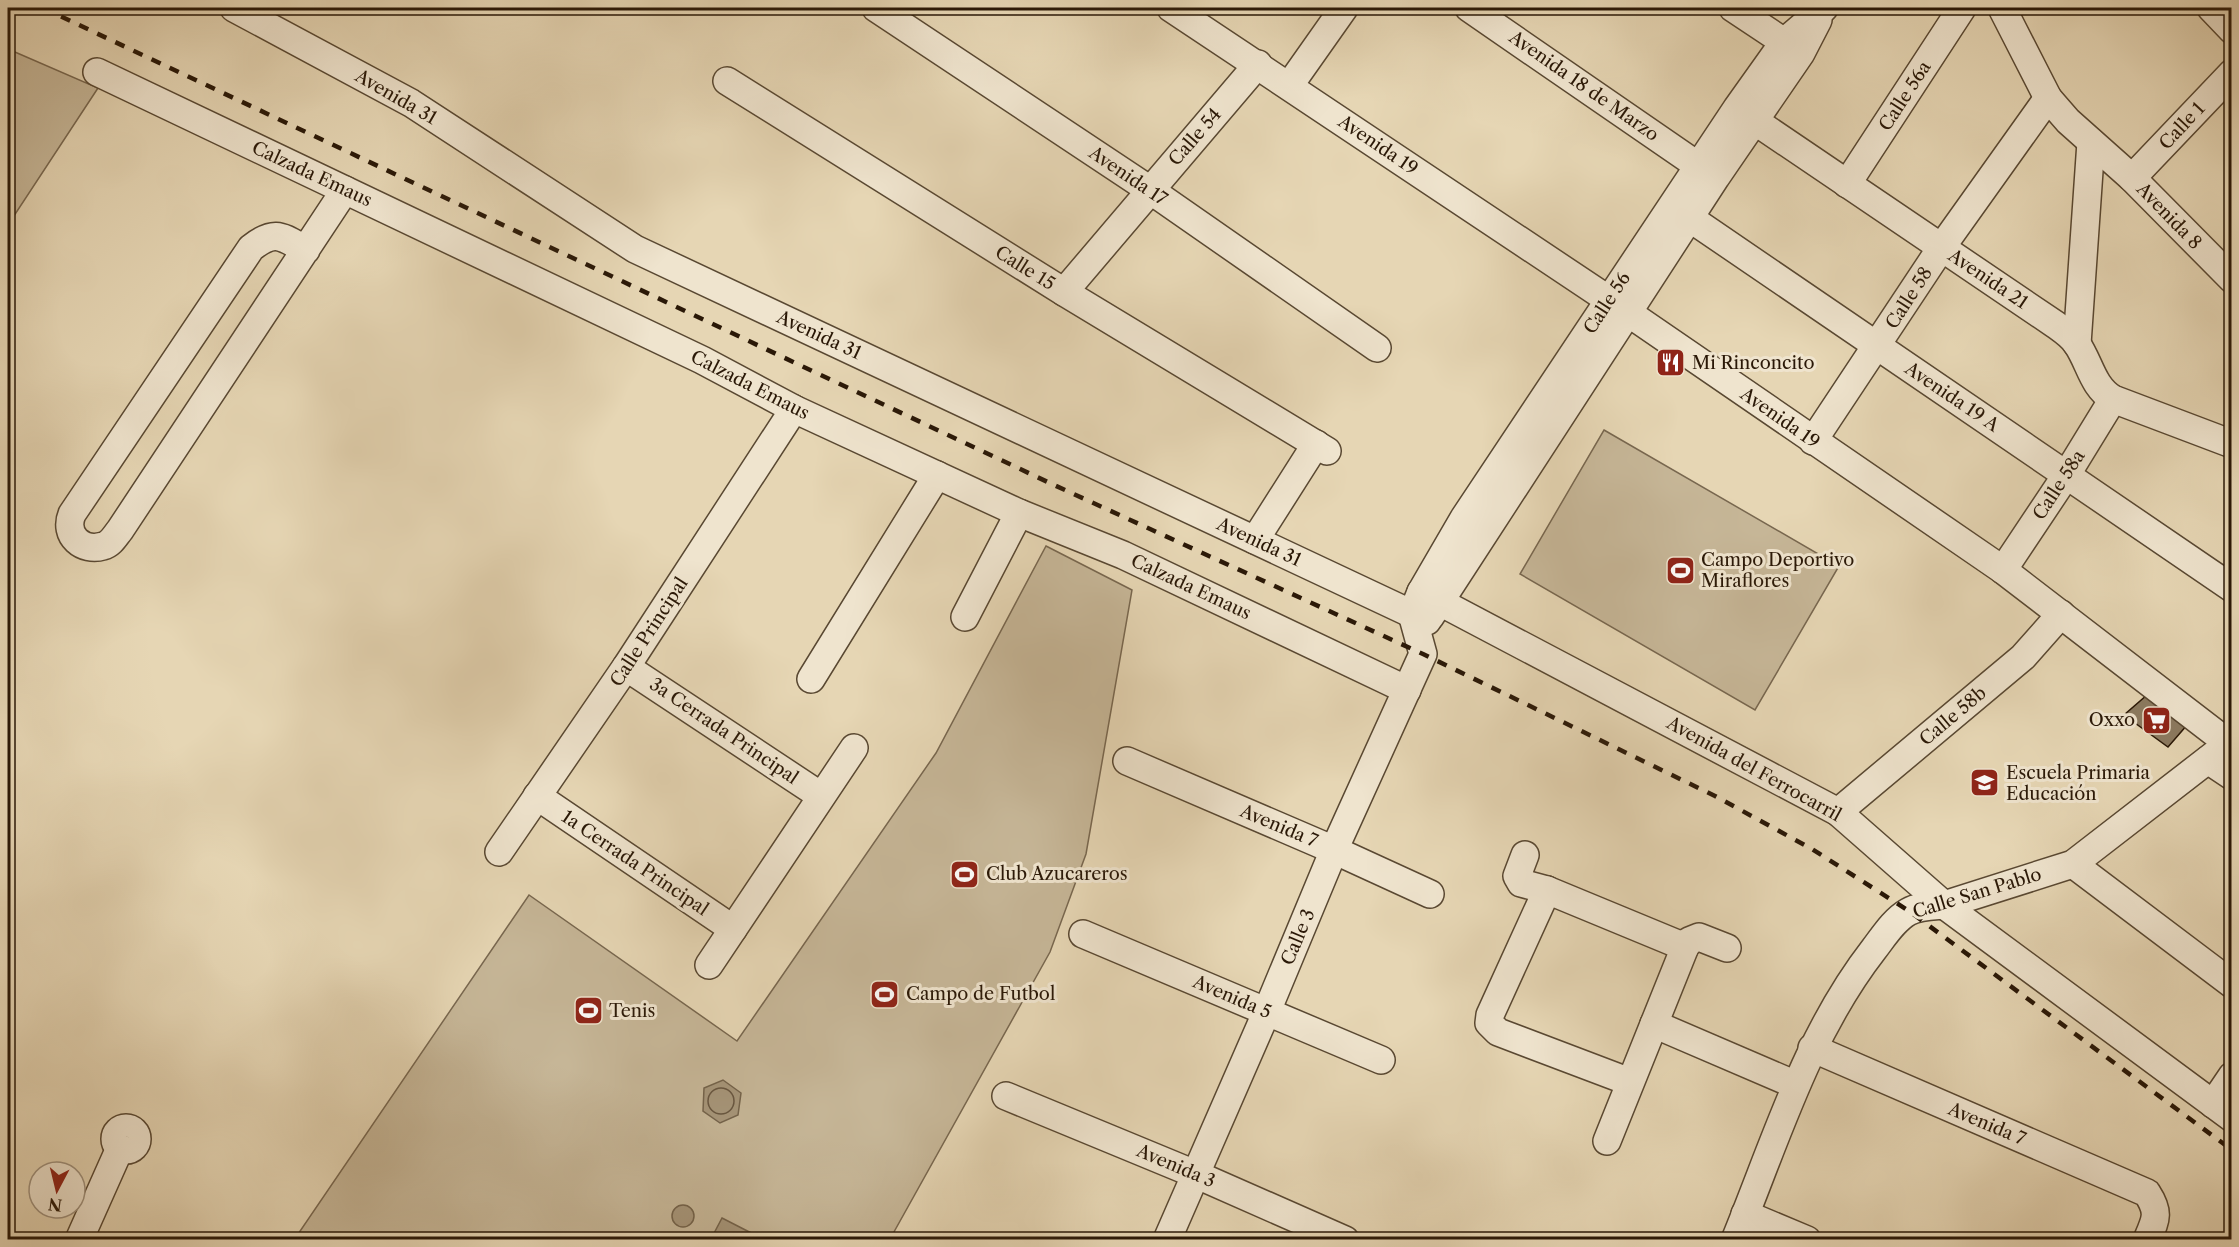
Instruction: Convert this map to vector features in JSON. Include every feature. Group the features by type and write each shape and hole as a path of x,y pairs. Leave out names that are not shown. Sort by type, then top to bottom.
{"street":[{"name":"Avenida 31","path":"234,8 411,104 636,249 1255,540 1423,613"},
{"name":"Avenida 17","path":"876,8 1150,190 1377,348"},
{"name":"Avenida 19","path":"1171,8 1618,306 2003,570 2061,614 2223,748 2232,776"},
{"path":"1289,86 1344,8"},
{"name":"Avenida 18 de Marzo","path":"1469,8 1698,165"},
{"path":"1732,8 1793,48"},
{"name":"Calle 56","path":"1423,613 1464,518 1618,306 1745,114 1824,8"},
{"name":"Calle 56a","path":"1847,184 1962,8"},
{"name":"Avenida 8","path":"2001,8 2048,98 2068,121 2132,178 2232,279"},
{"path":"2211,8 2232,30"},
{"name":"Calle 54","path":"1064,292 1258,64"},
{"name":"Calzada Emaus","path":"97,72 702,360 794,410 1019,513 1123,555 1407,690"},
{"name":"Calle 1","path":"2132,178 2232,73"},
{"name":"Calle 15","path":"727,81 1064,292 1322,448 1255,540"},
{"name":"Calle 58","path":"1814,441 1941,248 2048,98"},
{"name":"Calle 56","path":"1681,212 1698,165 1745,114"},
{"name":"Avenida 21","path":"1745,114 2056,325 2077,344 2095,382 2105,394 2232,444"},
{"path":"2077,344 2091,142"},
{"path":"306,250 279,235 264,237 251,248 72,514 68,522 68,531 75,540 89,546 101,547 110,542 120,530 306,250 345,190"},
{"name":"Avenida 19 A","path":"1681,212 2232,588"},
{"name":"Calle 58a","path":"2003,570 2067,474 2113,399"},
{"name":"Calle Principal","path":"499,852 626,667 794,410"},
{"path":"811,679 937,475"},
{"path":"965,617 1019,513"},
{"name":"Calle 3","path":"1167,1239 1267,1011 1334,850 1423,654 1423,613"},
{"name":"Avenida del Ferrocarril","path":"1423,613 1838,812 1944,905 2222,1111"},
{"name":"Calle 58b","path":"1838,812 2023,657 2061,614"},
{"name":"3a Cerrada Principal","path":"626,667 821,796"},
{"path":"709,965 854,748"},
{"name":"Calle San Pablo","path":"1735,1239 1812,1048 1854,975 1893,925 1909,911 1926,906 1944,905 2073,864 2223,748"},
{"name":"Avenida 7","path":"1127,761 1430,894"},
{"name":"1a Cerrada Principal","path":"537,796 733,929"},
{"path":"1525,855 1517,876 1521,883 1547,890 1685,947"},
{"path":"2073,864 2232,984"},
{"path":"1547,890 1490,1015 1489,1023 1498,1032 1630,1082"},
{"name":"Avenida 5","path":"1083,934 1381,1060"},
{"path":"1607,1141 1685,947 1689,941 1699,937 1727,948"},
{"path":"1654,1024 1796,1085"},
{"name":"Avenida 7","path":"1812,1048 2147,1193 2155,1207 2155,1222 2147,1239"},
{"path":"2222,1111 2232,1076"},
{"name":"Avenida 3","path":"1006,1096 1345,1239"},
{"path":"79,1239 120,1148"},
{"path":"1745,1214 1807,1239"}],"shaded area":[{"path":"8,49 98,88 8,225"},
{"name":"Campo Deportivo Miraflores","path":"1604,430 1839,566 1755,710 1520,574"},
{"name":"Club Azucareros","path":"1046,546 1132,590 1086,854 1050,952 890,1239 294,1240 529,895 737,1041 936,753"}],"water":[{"path":"723,1080 741,1093 738,1115 720,1123 703,1111 704,1088"},
{"path":"683,1205 691,1208 694,1216 691,1224 683,1227 675,1224 672,1216 675,1208"},
{"path":"722,1218 763,1239 711,1239"}],"building":[{"name":"Oxxo","path":"2147,695 2187,725 2168,747 2124,715"}],"railway":[{"path":"43,8 1054,485 1423,654 1715,796 1812,849 1909,911 2232,1150"}],"place":[{"name":"Mi Rinconcito","path":"1671,363"},
{"name":"Campo Deportivo Miraflores","path":"1680,570"},
{"name":"Oxxo","path":"2156,720"},
{"name":"Escuela Primaria Educación","path":"1985,783"},
{"name":"Club Azucareros","path":"965,874"},
{"name":"Campo de Futbol","path":"885,994"},
{"name":"Tenis","path":"588,1011"}]}
